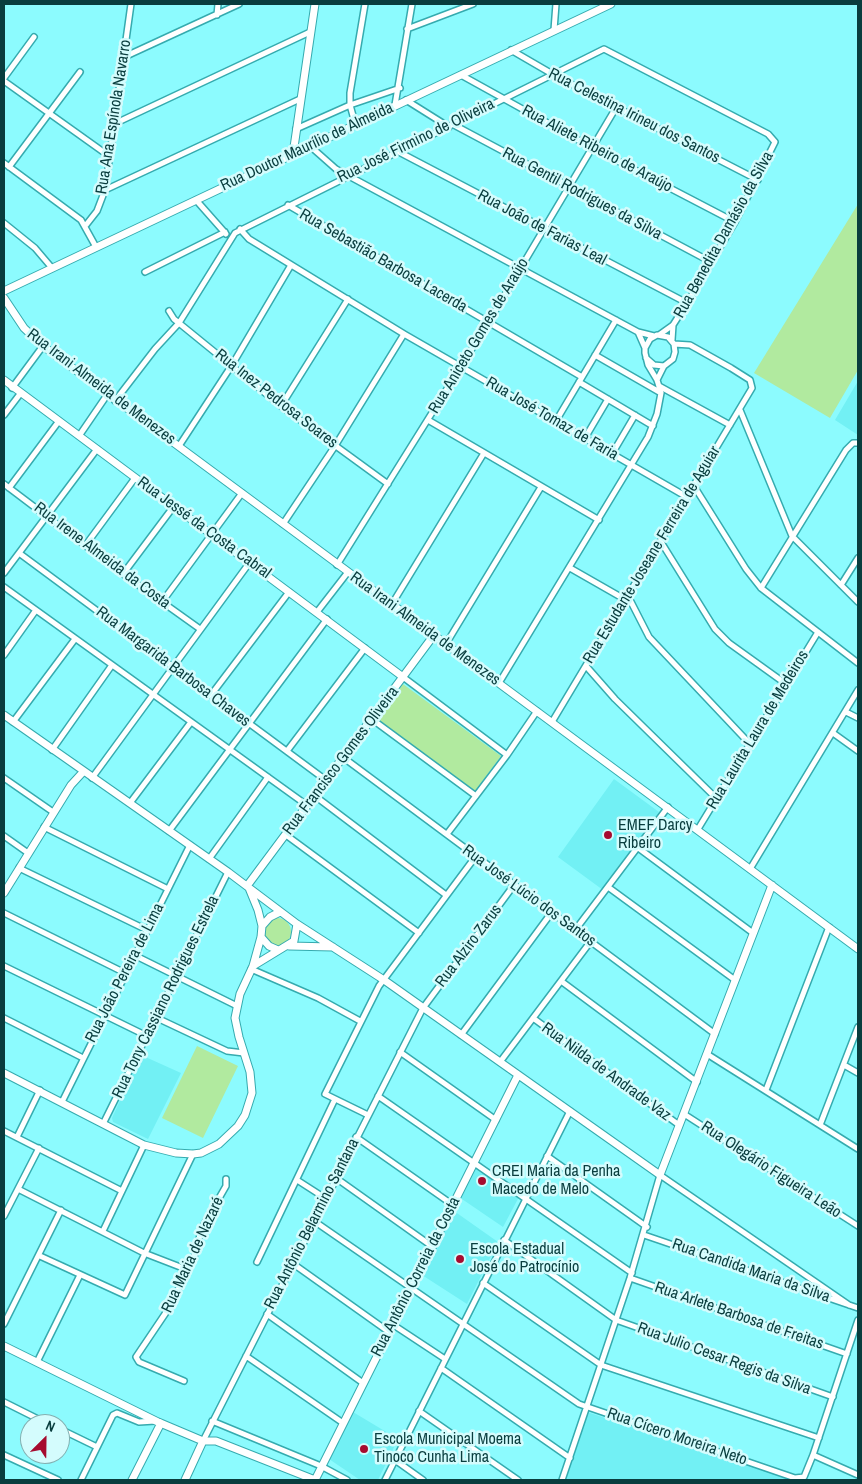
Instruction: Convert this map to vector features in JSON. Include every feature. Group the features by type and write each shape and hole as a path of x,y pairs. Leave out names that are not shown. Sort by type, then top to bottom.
{"street":[{"name":"Rua Ana Espínola Navarro","path":"86,225 97,211 105,190 131,4"},
{"path":"217,14 218,4"},
{"path":"124,57 239,4"},
{"path":"292,154 315,4"},
{"path":"355,123 350,105 350,93 365,4"},
{"path":"396,105 412,4"},
{"path":"407,29 460,6 472,4"},
{"path":"554,30 556,4"},
{"name":"Rua Doutor Maurílio de Almeida","path":"4,292 355,123 554,30 597,7 611,4"},
{"path":"114,124 310,32"},
{"path":"34,37 4,80 49,115 109,156"},
{"name":"Rua José Firmino de Oliveira","path":"115,401 155,348 179,323 230,238 240,229 347,175 452,126 604,49 768,134 774,139 774,146"},
{"name":"Rua Celestina Irineu dos Santos","path":"511,50 554,75 758,180"},
{"path":"9,167 80,72"},
{"name":"Rua Aliete Ribeiro de Araújo","path":"460,75 735,222"},
{"path":"296,130 350,105 400,88"},
{"path":"105,190 300,99"},
{"name":"Rua Gentil Rodrigues da Silva","path":"406,100 711,262"},
{"name":"Rua Aniceto Gomes de Araújo","path":"338,564 462,366 617,106"},
{"path":"310,146 336,169 520,269 638,332 673,342 673,359 664,366 658,383"},
{"name":"Rua Benedita Damásio da Silva","path":"657,336 673,325 687,304 735,222 774,146"},
{"name":"Rua João de Farias Leal","path":"397,151 687,304"},
{"path":"4,163 86,225 96,247"},
{"path":"196,200 230,238"},
{"name":"Rua Sebastião Barbosa Lacerda","path":"288,206 488,323 580,379 608,400 653,426"},
{"path":"4,223 35,248 52,268"},
{"name":"Rua José Tomaz de Faria","path":"240,229 245,236 404,334 687,497"},
{"path":"145,272 225,232"},
{"path":"179,446 232,365 292,266"},
{"name":"Rua Irani Almeida de Menezes","path":"4,292 24,328 43,346 858,949"},
{"path":"281,406 348,299"},
{"name":"Rua Inez Pedrosa Soares","path":"169,311 179,323 281,406 388,484"},
{"path":"556,421 616,320"},
{"name":"Rua Benedita Damásio da Silva","path":"673,325 673,342"},
{"path":"499,683 633,466 653,426 660,393 658,383 648,365 645,348 638,332"},
{"path":"283,524 335,446 404,334"},
{"path":"645,348 646,343 657,336"},
{"name":"Rua Estudante Joseane Ferreira de Aguiar","path":"552,722 752,388 750,380 731,368 690,345 673,342"},
{"path":"12,388 43,346"},
{"path":"594,355 660,393"},
{"path":"646,358 654,365 664,366"},
{"name":"Rua Jessé da Costa Cabral","path":"4,380 20,394 211,533 403,677"},
{"path":"658,383 730,425"},
{"path":"4,415 20,394"},
{"path":"79,436 108,395"},
{"path":"585,438 608,400"},
{"path":"740,410 792,536 858,602"},
{"path":"612,454 634,415"},
{"path":"428,420 600,520"},
{"path":"6,486 59,421"},
{"path":"760,588 846,450 853,443 858,443"},
{"path":"4,573 97,449"},
{"path":"392,604 484,453"},
{"path":"85,546 135,478"},
{"name":"Rua Irene Almeida da Costa","path":"6,486 47,515 122,574 200,629"},
{"path":"694,486 760,588 858,663"},
{"path":"446,644 541,487"},
{"path":"162,602 242,493"},
{"path":"122,574 174,506"},
{"path":"661,542 715,629 729,643 786,684"},
{"name":"Rua Margarida Barbosa Chaves","path":"19,553 327,781"},
{"path":"841,585 858,558"},
{"path":"92,778 250,562"},
{"path":"570,568 627,598 649,637 750,744"},
{"path":"317,612 348,572"},
{"name":"Rua Margarida Barbosa Chaves","path":"4,587 308,806"},
{"path":"211,695 289,592"},
{"path":"4,655 36,610"},
{"path":"169,831 327,620"},
{"name":"Rua Laurita Laura de Medeiros","path":"698,829 818,632"},
{"name":"Rua Francisco Gomes Oliveira","path":"247,886 373,720 434,635"},
{"path":"13,722 75,639"},
{"path":"287,752 365,648"},
{"path":"52,750 112,665"},
{"path":"586,666 615,699 717,799"},
{"path":"403,677 507,755"},
{"path":"750,869 858,690"},
{"path":"447,834 537,712"},
{"path":"846,712 858,718"},
{"path":"4,715 228,872 297,924 384,980 660,1175 849,1305"},
{"path":"373,720 476,796"},
{"path":"130,803 191,722"},
{"path":"833,733 858,751"},
{"name":"Rua José Lúcio dos Santos","path":"344,758 715,1034"},
{"path":"4,891 71,785 84,772"},
{"path":"209,859 268,777"},
{"path":"4,778 53,812"},
{"path":"315,796 446,895"},
{"path":"576,929 668,807"},
{"path":"44,827 168,888"},
{"path":"4,836 28,853"},
{"path":"286,836 419,933"},
{"name":"Rua João Pereira de Lima","path":"62,1102 190,845"},
{"path":"637,847 753,933"},
{"path":"368,1115 324,1094 375,992 476,856"},
{"path":"19,868 147,930"},
{"name":"Rua Tony Cassiano Rodrigues Estrela","path":"104,1122 228,872"},
{"name":"Rua Alziro Zarus","path":"423,1008 514,885"},
{"path":"562,1480 647,1226 660,1175 772,885"},
{"path":"4,1072 104,1122 144,1145 176,1153 201,1154 219,1144 230,1135 245,1115 252,1093 250,1072 236,1027 237,1006 252,968 261,937 262,926 256,904 247,886"},
{"path":"608,886 735,980"},
{"path":"262,926 270,917 280,912"},
{"path":"461,1035 552,912"},
{"path":"4,913 125,973"},
{"path":"252,968 294,941 297,924"},
{"path":"766,1090 829,927"},
{"path":"261,937 269,946 278,950"},
{"path":"500,1062 591,941"},
{"path":"288,946 335,947"},
{"path":"134,955 237,1006"},
{"path":"4,966 148,1036"},
{"path":"252,968 318,998 360,1020"},
{"path":"561,981 697,1082"},
{"name":"Rua Antônio Belarmino Santana","path":"203,1440 423,1008"},
{"path":"4,1018 83,1058"},
{"path":"157,1018 228,1051 244,1053"},
{"name":"Rua Nilda de Andrade Vaz","path":"533,1018 679,1125"},
{"path":"820,1125 844,1065 856,1042 858,1027"},
{"path":"400,1052 496,1120"},
{"path":"707,1054 858,1149"},
{"path":"844,1065 858,1073"},
{"name":"Rua Antônio Correia da Costa","path":"315,1480 518,1075"},
{"path":"17,1137 40,1090"},
{"name":"Rua Arlete Barbosa de Freitas","path":"378,1096 474,1162 631,1275 848,1354"},
{"path":"257,1262 336,1099"},
{"path":"385,1480 461,1324 570,1111"},
{"name":"Rua Olegário Figueira Leão","path":"684,1114 858,1226"},
{"path":"4,1130 122,1191"},
{"path":"356,1137 453,1205"},
{"path":"102,1232 144,1145"},
{"path":"4,1216 39,1148"},
{"path":"40,1256 124,1295 193,1154"},
{"path":"547,1156 647,1226"},
{"path":"336,1178 433,1247"},
{"name":"Rua Maria de Nazaré","path":"184,1382 136,1359 144,1344 165,1315 188,1270 196,1252 202,1228 227,1184 226,1179"},
{"path":"297,1180 326,1198"},
{"path":"18,1188 102,1232 188,1270"},
{"path":"4,1324 40,1256 61,1210"},
{"name":"Rua Cícero Moreira Neto","path":"314,1221 570,1399 587,1407 795,1478 804,1477 813,1455"},
{"name":"Rua Candida Maria da Silva","path":"644,1234 858,1308"},
{"name":"Rua Julio Cesar Regis da Silva","path":"504,1240 616,1320 833,1398"},
{"path":"292,1263 389,1332"},
{"path":"37,1362 80,1275"},
{"path":"483,1284 601,1365 819,1438"},
{"path":"266,1314 363,1383"},
{"path":"858,1320 855,1339 813,1455 858,1475"},
{"path":"392,1324 445,1359"},
{"path":"4,1346 158,1422 203,1440 216,1441 315,1480"},
{"path":"246,1356 344,1422"},
{"path":"441,1368 570,1458"},
{"path":"4,1402 28,1414"},
{"path":"419,1411 518,1480"},
{"path":"80,1480 110,1418 117,1413 139,1422 158,1422"},
{"path":"212,1421 322,1466 347,1480"},
{"path":"132,1480 158,1422"},
{"path":"70,1435 97,1447"},
{"path":"186,1480 203,1440"},
{"path":"4,1454 58,1480"},
{"path":"395,1460 423,1480"}],"shaded area":[{"path":"858,381 858,435 835,420"},
{"name":"EMEF Darcy Ribeiro","path":"614,779 659,812 603,890 558,857"},
{"path":"141,1055 181,1073 148,1139 113,1122 112,1118"},
{"name":"CREI Maria da Penha Macedo de Melo","path":"475,1166 519,1197 503,1227 459,1197"},
{"name":"Escola Estadual José do Patrocínio","path":"454,1211 498,1242 467,1304 422,1275"},
{"name":"Escola Municipal Moema Tinoco Cunha Lima","path":"353,1412 398,1439 378,1480 360,1480 329,1459"},
{"path":"587,1412 793,1480 564,1480"}],"green space":[{"path":"858,204 858,370 830,418 754,373"},
{"path":"403,684 501,756 475,791 377,719"},
{"path":"277,918 287,922 291,932 287,942 277,946 267,942 263,932 267,922"},
{"path":"197,1046 238,1066 203,1138 162,1118"}],"place":[{"name":"EMEF Darcy Ribeiro","path":"608,835"},
{"name":"CREI Maria da Penha Macedo de Melo","path":"482,1181"},
{"name":"Escola Estadual José do Patrocínio","path":"460,1259"},
{"name":"Escola Municipal Moema Tinoco Cunha Lima","path":"364,1449"}]}
